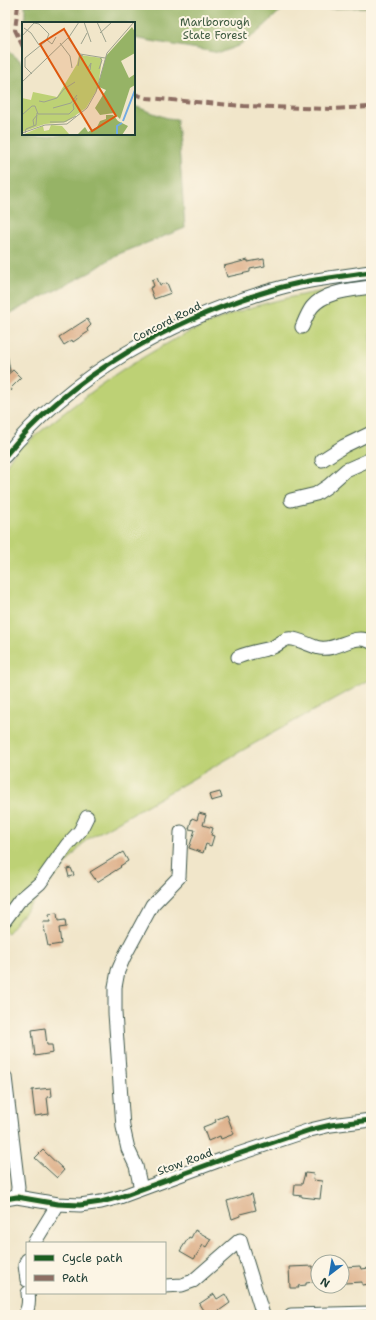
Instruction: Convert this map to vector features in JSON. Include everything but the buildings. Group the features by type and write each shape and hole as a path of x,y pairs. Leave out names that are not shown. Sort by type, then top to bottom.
{"street":[{"name":"Concord Road","path":"5,456 32,426 65,397 100,370 147,341 211,311 273,289 371,272"},
{"path":"302,327 312,307 324,297 371,287"},
{"path":"322,460 344,446 371,433"},
{"path":"291,500 316,494 328,486 346,470 371,459"},
{"path":"238,657 250,652 272,648 288,639 300,641 320,648 335,648 352,640 366,640 371,642"},
{"path":"5,920 19,901 40,883 67,845 80,831 87,817"},
{"path":"141,1189 136,1166 128,1150 123,1127 115,1013 115,987 118,971 124,957 152,905 179,877 181,832"},
{"path":"5,1077 18,1187 11,1198"},
{"name":"Stow Road","path":"11,1198 58,1204 80,1205 101,1202 310,1130 331,1125 371,1120"},
{"path":"35,1242 58,1204"},
{"path":"166,1286 182,1285 193,1281 240,1240 262,1315"},
{"path":"26,1262 26,1272"},
{"path":"24,1315 29,1300 28,1294"},
{"path":"291,1315 371,1313"}],"path":[{"path":"5,9 13,5"}],"green space":[{"name":"Marlborough State Forest","path":"25,5 371,5 371,7 303,10 284,9 258,32 238,46 220,53 135,38 135,22 25,22"},
{"path":"5,43 11,53 22,62 22,135 135,135 135,106 167,118 177,119 185,228 116,255 91,272 5,316"},
{"path":"371,283 371,679 271,734 86,840 7,933 5,931 5,467 21,442 24,445 75,404 129,366 185,334 261,304"}],"marked path":[{"path":"18,5 15,30 22,45"},
{"path":"135,94 147,98 244,106 331,109 371,107"}],"cycle path":[{"path":"5,456 31,427 92,375 126,353 161,334 235,302 272,290 309,281 371,272"},
{"path":"5,1199 17,1197 58,1204 80,1205 101,1202 120,1197 226,1158 310,1130 331,1125 371,1120"},
{"path":"291,1315 371,1313"}]}
